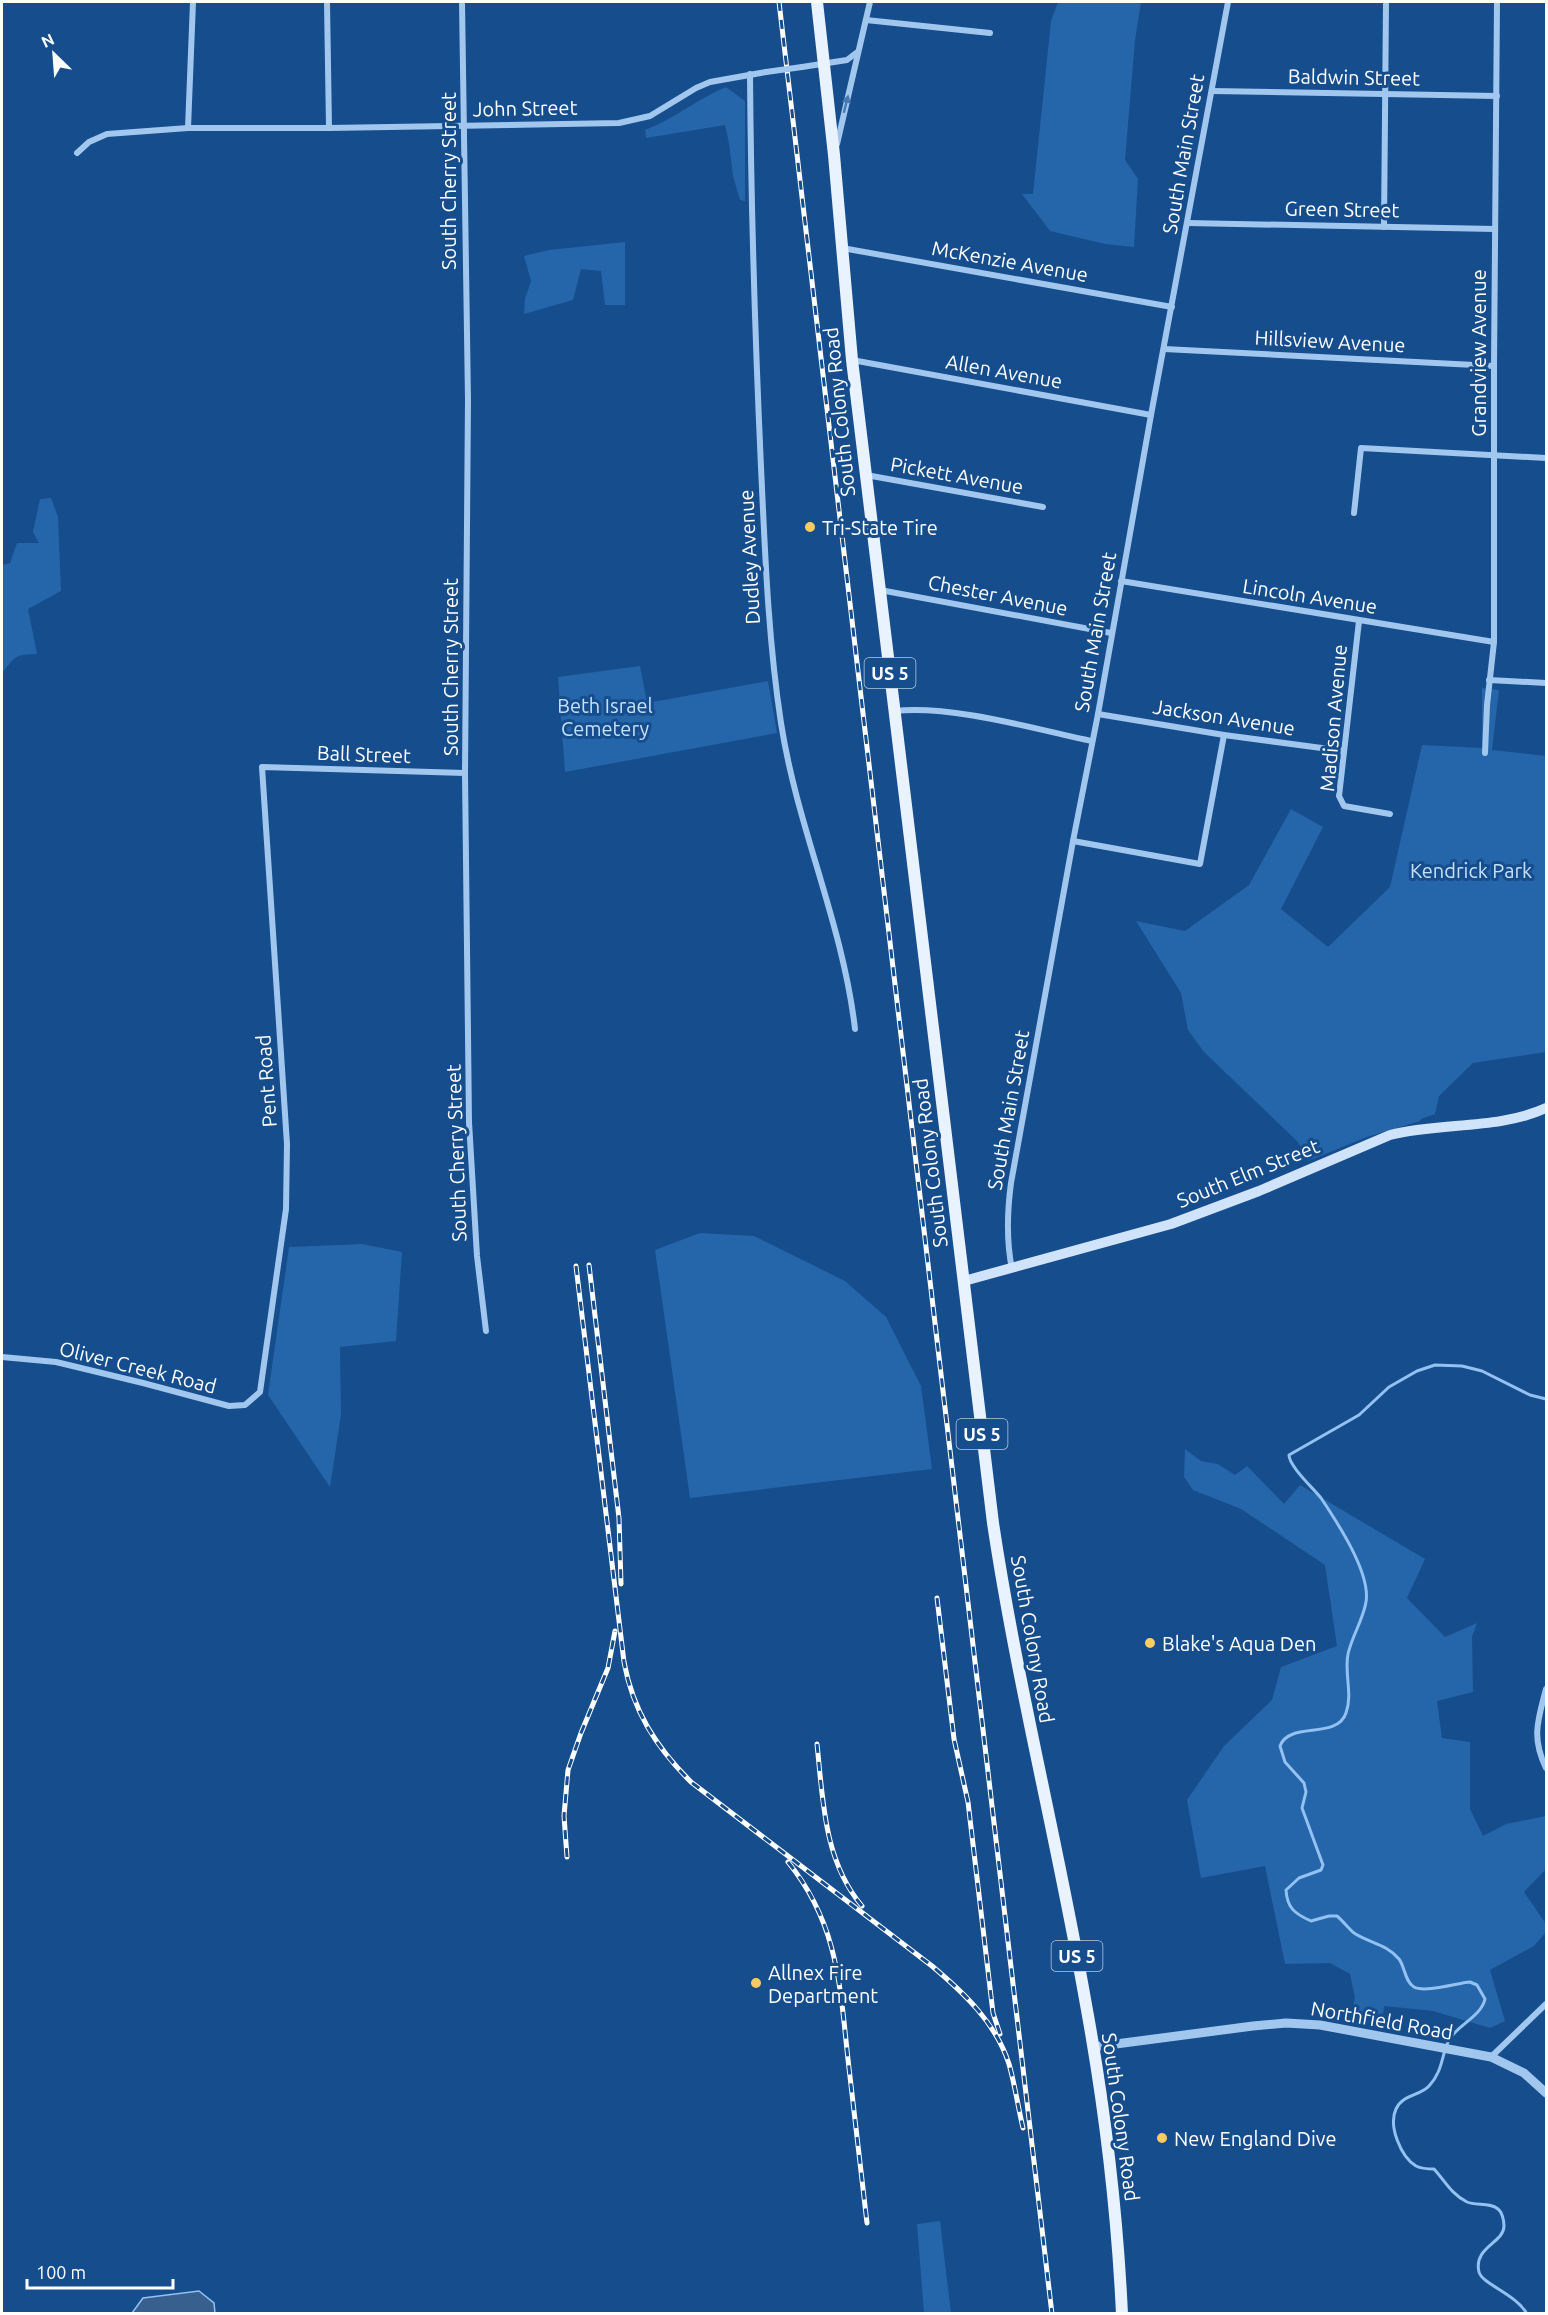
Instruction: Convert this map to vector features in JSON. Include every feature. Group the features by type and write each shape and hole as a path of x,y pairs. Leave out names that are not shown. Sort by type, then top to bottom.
{"main road":[{"name":"South Colony Road","path":"817,2 865,475 993,1523 1022,1697 1077,1954 1093,2048 1112,2184 1122,2313"},
{"name":"South Elm Street","path":"964,1281 1171,1224 1231,1202 1390,1135 1419,1129 1509,1120 1546,1108"}],"street":[{"path":"188,128 194,2"},
{"path":"327,2 329,128"},
{"name":"South Cherry Street","path":"462,2 468,400 465,773 469,1128 477,1256 486,1331"},
{"path":"834,155 856,66 856,53 870,2"},
{"name":"South Main Street","path":"1012,1269 1007,1214 1010,1194 1228,2"},
{"path":"1384,226 1386,2"},
{"name":"Grandview Avenue","path":"1485,753 1487,705 1494,642 1497,2"},
{"path":"866,20 990,33"},
{"name":"John Street","path":"77,153 89,142 108,134 188,128 569,124 633,120 650,116 710,82 847,60 856,53"},
{"name":"Dudley Avenue","path":"750,74 754,325 774,679 788,765 843,960 855,1029"},
{"name":"Baldwin Street","path":"1212,91 1497,96"},
{"name":"Green Street","path":"1188,223 1495,229"},
{"name":"McKenzie Avenue","path":"842,248 1172,307"},
{"name":"Hillsview Avenue","path":"1164,349 1494,366"},
{"name":"Allen Avenue","path":"852,360 1151,415"},
{"path":"1354,513 1361,448 1546,458"},
{"name":"Pickett Avenue","path":"865,475 1042,507"},
{"name":"Lincoln Avenue","path":"1121,581 1494,642"},
{"name":"Chester Avenue","path":"880,590 1111,633"},
{"name":"Madison Avenue","path":"1359,621 1340,802 1344,806 1390,814"},
{"path":"1490,680 1546,683"},
{"path":"895,711 962,714 1092,741"},
{"name":"Jackson Avenue","path":"1098,714 1224,735 1344,751"},
{"path":"1073,841 1200,864 1224,735"},
{"name":"Ball Street","path":"262,767 465,773"},
{"name":"Pent Road","path":"260,1392 286,1209 287,1144 262,767"},
{"name":"Oliver Creek Road","path":"2,1357 56,1362 229,1407 245,1406 260,1392"},
{"path":"1546,1689 1536,1729 1538,1750 1546,1768"},
{"path":"1491,2057 1546,2004"},
{"name":"Northfield Road","path":"1093,2048 1286,2023 1320,2025 1491,2057 1524,2073 1546,2093"}],"green space":[{"path":"1058,2 1141,2 1135,40 1125,160 1138,179 1134,247 1105,244 1050,231 1022,194 1033,194 1051,21"},
{"path":"726,87 745,101 745,201 740,200 733,176 725,125 646,138 645,130"},
{"path":"625,242 625,305 605,305 601,271 581,269 573,300 524,314 525,299 531,281 524,256 549,250"},
{"path":"51,498 58,517 61,591 28,609 37,654 16,657 2,673 2,565 10,563 17,543 39,543 33,532 40,499"},
{"name":"Beth Israel Cemetery","path":"640,666 647,703 768,681 777,733 565,772 558,677"},
{"name":"Kendrick Park","path":"1482,688 1499,690 1492,750 1546,756 1546,1052 1473,1063 1439,1096 1435,1114 1420,1121 1367,1137 1308,1161 1298,1142 1204,1052 1188,1030 1181,993 1136,921 1185,931 1249,885 1291,809 1323,827 1281,909 1328,947 1390,887 1422,745 1482,748"},
{"path":"700,1233 754,1236 845,1281 886,1317 921,1386 932,1469 690,1498 655,1250"},
{"path":"362,1244 402,1252 396,1341 340,1347 341,1415 330,1487 268,1395 289,1247"},
{"path":"1185,1449 1201,1461 1218,1464 1235,1475 1247,1466 1284,1504 1300,1485 1425,1559 1407,1598 1445,1637 1477,1623 1472,1637 1473,1692 1437,1701 1442,1738 1470,1742 1470,1809 1483,1836 1506,1824 1546,1816 1546,1869 1524,1892 1546,1924 1546,1932 1534,1946 1490,1970 1505,2021 1490,2028 1433,2011 1384,2006 1382,2025 1349,2022 1355,1998 1350,1974 1330,1963 1285,1964 1265,1866 1201,1878 1187,1800 1224,1746 1272,1700 1281,1667 1337,1646 1325,1565 1241,1509 1193,1490 1184,1477"},
{"path":"940,2221 951,2313 924,2313 917,2224"}],"shaded area":[{"path":"199,2291 214,2303 215,2313 132,2313 143,2298"}],"waterway":[{"path":"1527,2314 1515,2301 1486,2281 1479,2272 1480,2257 1503,2232 1501,2212 1495,2207 1461,2199 1434,2169 1416,2166 1405,2156 1395,2132 1394,2116 1399,2104 1421,2092 1434,2080 1449,2040 1479,2011 1485,1999 1477,1985 1470,1982 1433,1988 1414,1987 1409,1982 1401,1962 1394,1954 1354,1933 1337,1916 1311,1921 1293,1910 1286,1890 1299,1878 1321,1870 1323,1865 1302,1808 1306,1792 1304,1783 1285,1762 1280,1746 1293,1734 1333,1726 1341,1721 1346,1713 1349,1698 1348,1654 1366,1602 1363,1577 1351,1548 1321,1498 1297,1471 1289,1455 1359,1415 1389,1387 1417,1371 1435,1365 1462,1366 1482,1371 1530,1395 1546,1399"}],"railway":[{"path":"779,2 1052,2314"},
{"path":"589,1265 619,1518 621,1584"},
{"path":"576,1266 624,1662 640,1712 657,1742 691,1782 932,1966 967,1998 987,2022 1003,2049 1009,2064 1023,2128"},
{"path":"937,1598 954,1739 968,1802 993,2013 1000,2034"},
{"path":"567,1857 564,1816 568,1770 608,1668 615,1631"},
{"path":"817,1744 824,1808 833,1850 849,1888 862,1906"},
{"path":"788,1862 818,1910 835,1960 867,2223"}],"place":[{"name":"Tri-State Tire","path":"810,527"},
{"name":"Blake's Aqua Den","path":"1150,1643"},
{"name":"Allnex Fire Department","path":"756,1983"},
{"name":"New England Dive","path":"1162,2138"}]}
